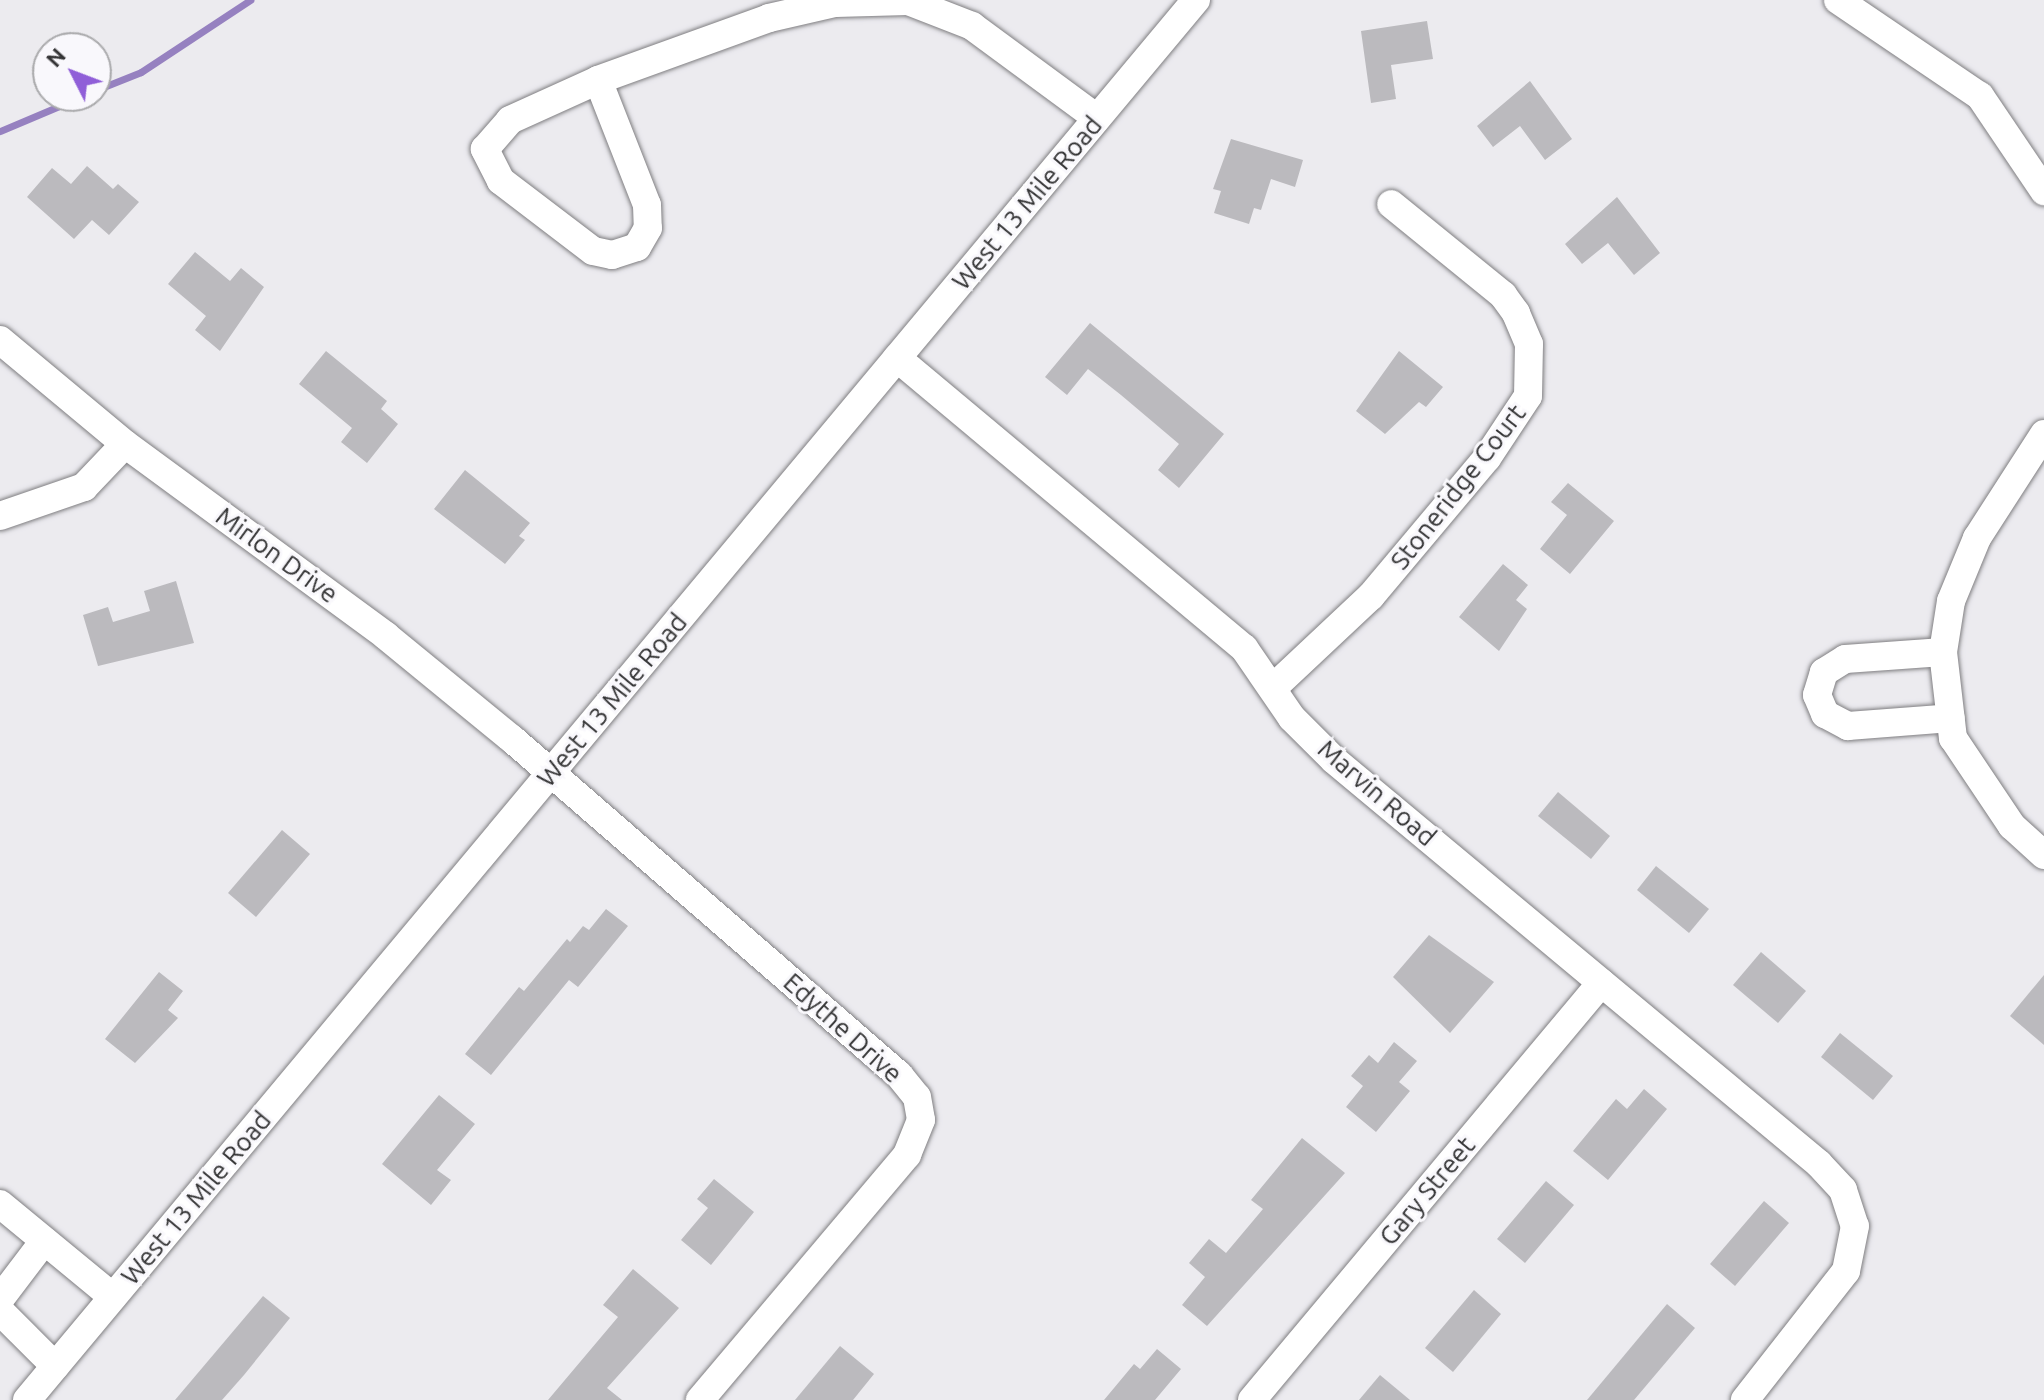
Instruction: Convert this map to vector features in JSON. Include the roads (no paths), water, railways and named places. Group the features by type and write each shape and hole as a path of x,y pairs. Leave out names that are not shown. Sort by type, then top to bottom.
{"street":[{"name":"West 13 Mile Road","path":"27,1400 1196,0"},
{"path":"1838,0 1980,96 2028,159 2044,191"},
{"path":"598,80 647,205 648,228 637,247 612,255 583,244 501,181 485,149 510,120 598,80 769,18 835,3 908,1 972,26 1097,118"},
{"name":"Stoneridge Court","path":"1274,687 1371,596 1487,458 1528,396 1529,344 1516,313 1485,279 1391,204"},
{"name":"Mirlon Drive","path":"0,340 125,444 386,636 552,773"},
{"name":"Marvin Road","path":"897,358 1244,648 1274,687 1292,718 1334,760 1819,1164 1843,1190 1855,1226 1846,1271 1745,1400"},
{"path":"2044,434 1977,538 1951,601 1943,652 1953,738 2012,826 2044,855"},
{"path":"0,516 84,487 125,444"},
{"path":"1943,652 1845,659 1824,672 1817,695 1825,714 1848,726 1951,718"},
{"name":"Edythe Drive","path":"552,773 899,1075 917,1097 921,1120 907,1155 700,1400"},
{"name":"Gary Street","path":"1252,1400 1601,983"},
{"path":"0,1204 113,1297"},
{"path":"0,1299 44,1241"},
{"path":"0,1311 55,1366"}],"waterway":[{"path":"112,84 141,72 250,0"},
{"path":"0,131 45,112"}]}
